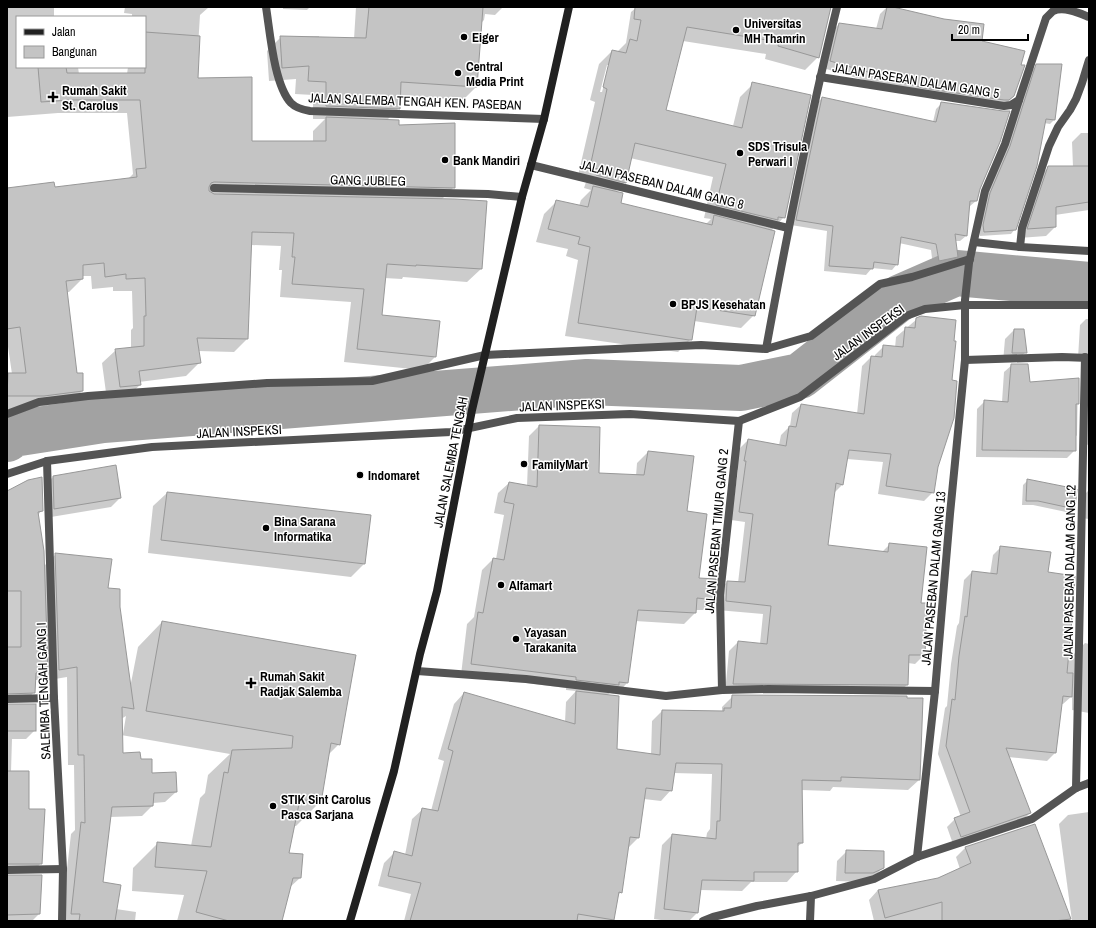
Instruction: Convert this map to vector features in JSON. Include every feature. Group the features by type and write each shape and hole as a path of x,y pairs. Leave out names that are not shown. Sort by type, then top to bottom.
{"main road":[{"name":"JALAN SALEMBA TENGAH","path":"350,921 394,771 420,654 437,591 472,410 522,197 544,119 569,7"}],"street":[{"name":"JALAN SALEMBA TENGAH KEN. PASEBAN","path":"266,7 277,75 282,91 292,104 303,110 544,119"},
{"path":"766,349 788,228 820,76 837,7"},
{"path":"1019,100 1046,18 1053,11 1059,10 1069,10 1089,17"},
{"path":"1020,248 1022,228 1049,146 1058,127 1070,110 1076,98 1089,60"},
{"name":"JALAN PASEBAN DALAM GANG 5","path":"820,76 1004,106 1011,105 1019,100"},
{"name":"JALAN PASEBAN DALAM GANG 13","path":"918,857 935,691 965,360 965,302 970,261 985,191 1005,144 1019,100"},
{"name":"JALAN PASEBAN DALAM GANG 8","path":"531,165 788,228"},
{"name":"GANG JUBLEG","path":"214,188 488,194 522,197"},
{"path":"974,242 1020,248 1089,251"},
{"path":"7,414 39,402 88,396 267,383 372,381 485,355 701,345 766,349 811,336 880,284 970,261"},
{"name":"JALAN INSPEKSI","path":"7,474 47,461 152,447 451,432 517,418 630,414 739,421 800,397 906,316 925,309 965,302 1089,305"},
{"path":"965,360 1062,356 1087,358"},
{"name":"JALAN PASEBAN DALAM GANG 12","path":"1076,788 1087,358"},
{"name":"JALAN PASEBAN TIMUR GANG 2","path":"722,690 720,595 739,421"},
{"name":"SALEMBA TENGAH GANG I","path":"47,461 54,698 63,870 62,921"},
{"path":"417,671 526,679 666,696 722,690 768,689 935,691"},
{"path":"7,699 54,698"},
{"path":"703,921 757,906 811,896 874,879 918,857 1032,819 1076,788 1089,783"},
{"path":"7,870 63,870"},
{"path":"810,921 811,896"}],"building":[{"path":"369,7 483,7 477,87 401,82 400,109 326,106 326,82 308,81 309,66 282,68 280,36 366,38"},
{"path":"635,7 831,7 819,58 778,46 779,42 687,27 666,110 742,128 752,82 811,95 785,218 778,217 778,220 716,205 726,164 635,143 626,183 596,175 598,169 590,167 607,89 603,87 612,50 626,53 630,39 637,41 641,20 634,19"},
{"path":"887,7 893,7 944,19 984,24 982,41 1025,51 1021,65 1025,65 1014,96 1009,100 1004,100 923,88 830,61 839,23 882,29"},
{"path":"146,32 200,36 198,78 252,77 252,141 326,141 326,117 399,120 399,125 455,123 455,188 214,182 211,183 209,187 209,191 214,194 487,201 482,269 387,264 382,315 440,321 436,357 357,349 364,289 292,284 295,257 292,257 294,233 252,232 248,339 197,338 201,363 139,371 141,385 120,387 115,349 144,346 144,316 146,316 145,278 126,279 126,274 105,277 104,263 83,265 83,279 66,281 77,373 83,373 83,391 44,396 7,396 8,373 26,373 20,327 7,329 7,188 54,182 55,187 137,177 136,169 146,168 140,100 71,100 41,102 38,68 66,68 67,73 145,73"},
{"path":"1036,64 1062,64 1055,120 1046,119 1037,166 1016,230 984,232 983,225 990,193 1010,146"},
{"path":"822,97 936,122 941,102 1010,111 1000,142 980,189 977,201 970,201 967,236 955,234 958,257 939,261 936,244 901,237 898,265 874,262 873,269 829,266 833,226 796,220"},
{"path":"1048,166 1089,166 1089,202 1056,207 1056,227 1027,229"},
{"path":"593,186 623,193 621,203 712,225 714,215 775,231 755,316 697,307 692,340 578,323 590,247 578,244 580,237 548,229 556,200 588,207"},
{"path":"921,316 956,320 954,341 956,341 952,380 957,381 954,418 938,467 934,493 886,486 891,454 849,450 843,485 836,483 828,545 888,552 889,543 927,547 921,603 927,603 925,655 909,655 908,685 733,684 738,641 767,644 771,606 726,601 727,581 745,582 753,514 739,512 746,461 744,461 748,439 786,446 789,426 796,427 801,404 864,414 871,356 882,357 883,345 903,347 905,327 915,328 916,318"},
{"path":"1014,329 1024,329 1027,353 1012,353"},
{"path":"1011,364 1028,364 1030,382 1079,378 1079,404 1076,404 1076,451 982,450 984,400 1008,402"},
{"path":"539,425 600,427 599,473 644,475 648,451 694,456 687,511 707,514 699,578 716,579 715,600 697,598 696,613 638,610 628,683 619,682 619,685 576,680 576,677 471,664 478,612 483,613 493,558 504,560 514,504 504,502 509,482 537,487"},
{"path":"116,465 121,498 54,509 53,476"},
{"path":"42,477 43,511 38,512 44,551 48,671 36,673 35,693 7,694 7,647 21,647 21,591 7,591 7,491 28,480"},
{"path":"1027,479 1077,489 1075,509 1038,501 1026,501"},
{"name":"Bina Sarana Informatika","path":"167,492 371,515 365,564 161,540"},
{"path":"1000,546 1051,552 1048,572 1075,576 1067,673 1073,673 1072,697 1063,696 1056,753 1006,748 1031,813 961,837 954,818 970,812 946,746 952,699 955,700 959,656 965,616 967,617 972,571 997,574"},
{"path":"55,553 112,559 108,588 120,589 120,607 134,709 122,707 123,753 140,752 141,759 152,759 152,773 176,772 177,792 154,793 153,806 112,807 103,882 121,885 115,921 79,921 80,914 71,914 81,822 85,823 84,755 78,755 77,667 59,670"},
{"path":"162,621 356,655 340,745 331,743 321,803 300,799 289,853 303,854 301,878 293,878 282,921 229,921 196,912 207,871 155,867 157,842 211,847 224,772 228,773 232,750 292,748 293,736 146,711"},
{"path":"576,691 619,696 617,749 660,755 662,710 724,711 724,708 731,708 732,695 907,696 907,698 923,698 920,780 841,777 841,781 802,780 803,843 798,843 798,872 754,872 754,881 702,880 698,913 664,909 672,834 716,839 717,821 720,821 722,764 676,763 672,791 646,788 639,838 630,837 622,893 619,892 614,920 578,914 577,921 410,921 421,883 388,876 394,851 412,856 422,808 438,811 453,751 448,749 464,692 575,724"},
{"path":"7,704 36,704 36,731 7,731"},
{"path":"7,771 29,771 29,809 45,809 42,864 7,864"},
{"path":"1035,824 1071,919 1054,921 942,921 942,902 885,918 878,890 938,878 971,863 965,847"},
{"path":"846,850 884,851 884,868 873,873 845,873"},
{"path":"7,875 42,875 40,914 7,915"}],"waterway":[{"path":"7,439 13,434 103,420 587,382 741,388 800,376 901,297 956,273 1089,285"}],"place":[{"name":"Universitas MH Thamrin","path":"736,30"},
{"name":"Eiger","path":"464,37"},
{"name":"Central Media Print","path":"458,73"},
{"name":"Rumah Sakit St. Carolus","path":"53,97"},
{"name":"SDS Trisula Perwari I","path":"740,153"},
{"name":"Bank Mandiri","path":"445,160"},
{"name":"BPJS Kesehatan","path":"673,304"},
{"name":"FamilyMart","path":"524,464"},
{"name":"Indomaret","path":"360,475"},
{"name":"Bina Sarana Informatika","path":"266,528"},
{"name":"Alfamart","path":"501,585"},
{"name":"Yayasan Tarakanita","path":"516,639"},
{"name":"Rumah Sakit Radjak Salemba","path":"251,683"},
{"name":"STIK Sint Carolus Pasca Sarjana","path":"273,806"}]}
